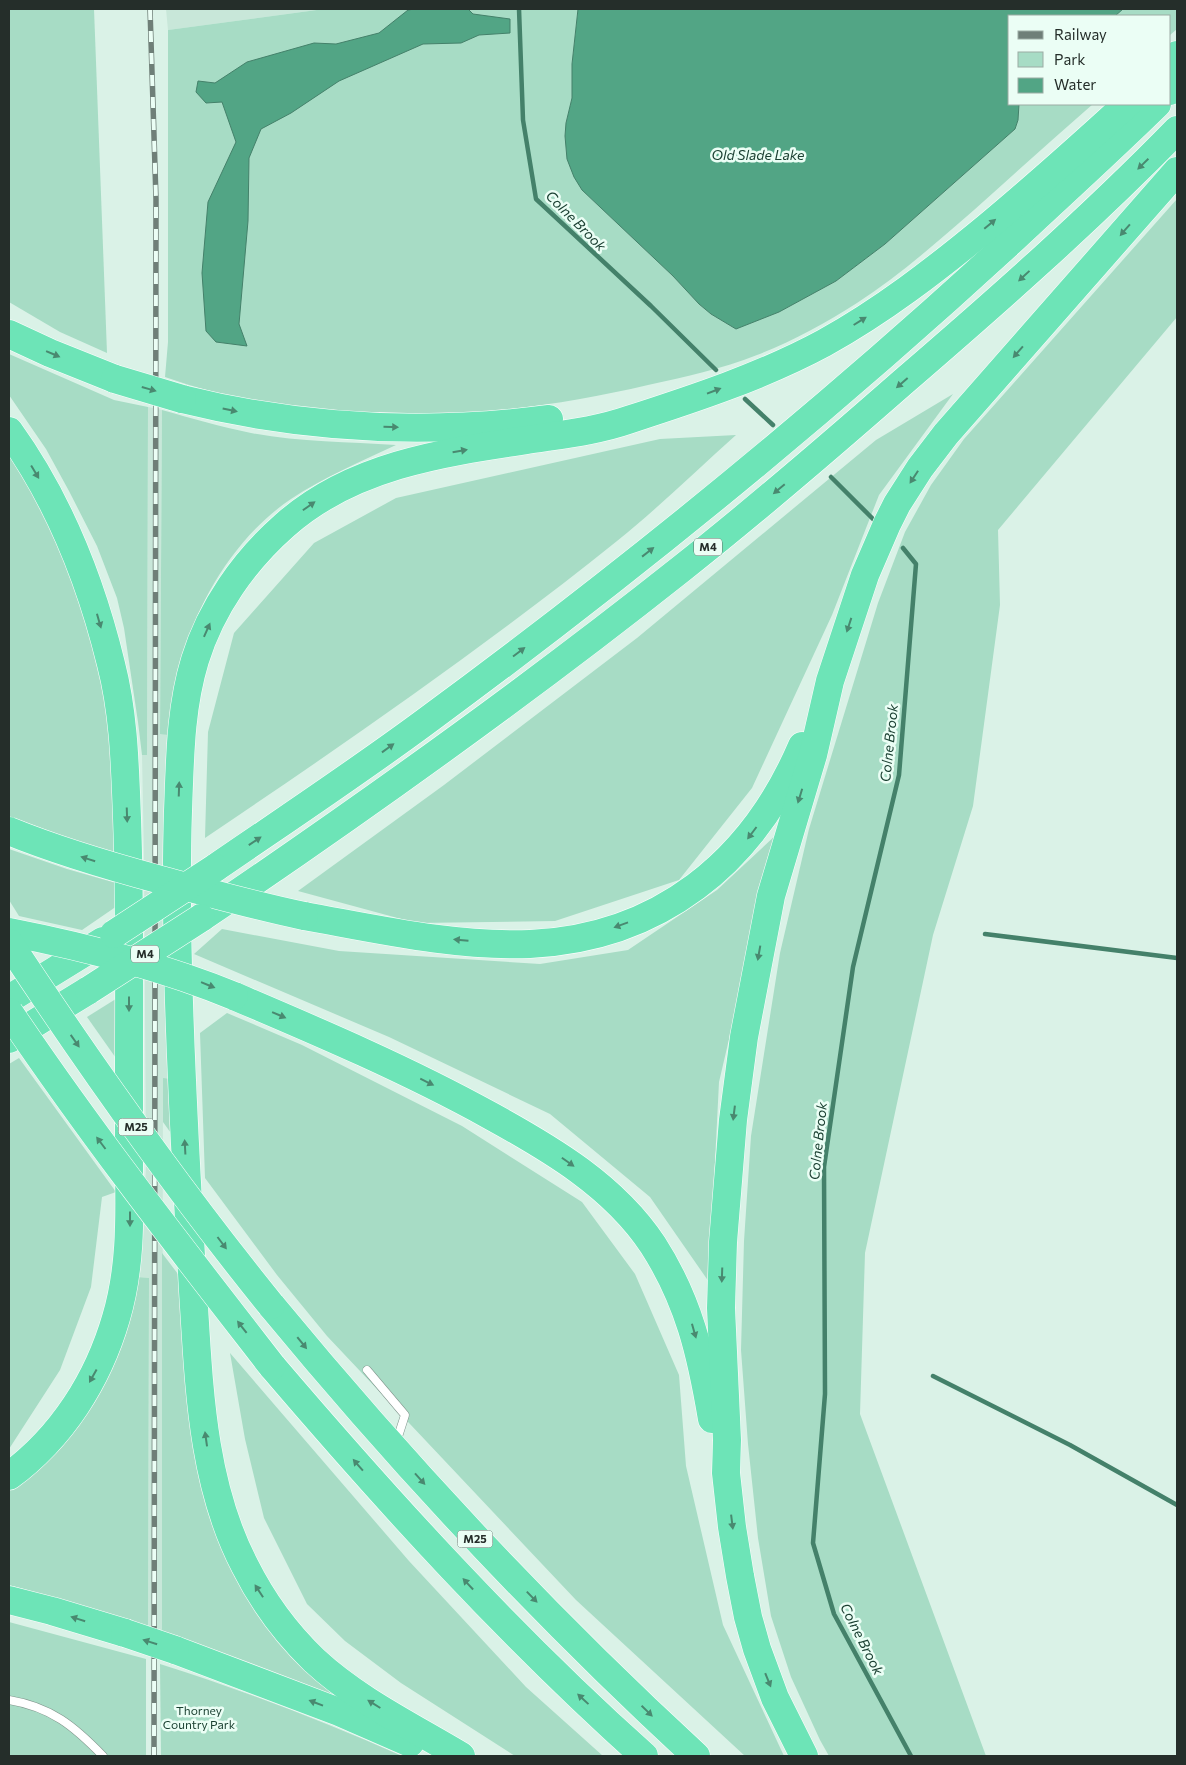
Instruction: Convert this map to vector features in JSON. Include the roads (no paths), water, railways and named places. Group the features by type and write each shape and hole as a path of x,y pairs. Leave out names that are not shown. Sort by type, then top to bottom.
{"highway":[{"path":"460,1756 358,1694 327,1671 302,1648 278,1618 247,1571 216,1491 210,1461 199,1374 184,1141 178,990 177,838 180,754 187,696 201,642 215,612 232,583 257,553 281,528 326,494 368,475 410,462 466,450 600,428 625,421 704,395 759,374 818,346 877,311 958,250 1047,176 1126,105"},
{"name":"M4","path":"9,999 215,868 423,724 580,606 675,531 822,409 943,304 1155,105"},
{"name":"M4","path":"9,1039 201,918 376,798 533,683 682,569 851,428 950,341 1083,222 1177,130"},
{"path":"804,1756 772,1690 748,1617 732,1527 726,1474 727,1440 721,1308 723,1242 738,1079 771,896 813,755 830,681 865,575 897,504 920,468 946,434 1177,171"},
{"path":"9,334 115,379 252,415 288,420 351,426 481,426 528,422 614,409 658,400 668,406"},
{"path":"9,431 39,478 67,533 94,603 112,664 119,702 126,779 128,850 130,1234 121,1300 109,1339 95,1374 78,1403 59,1428 9,1476"},
{"path":"9,831 48,847 237,902 304,916 413,936 513,944 547,942 579,937 616,927 648,915 672,903 726,862 752,833 775,798 791,769 830,681"},
{"path":"9,932 94,950 194,980 353,1047 469,1104 555,1154 604,1190 619,1204 652,1243 687,1310 701,1360 715,1438 726,1474"},
{"name":"M25","path":"9,943 65,1026 206,1222 346,1396 446,1508 552,1618 696,1756"},
{"name":"M25","path":"9,1012 117,1164 272,1366 361,1468 469,1586 566,1683 644,1756"},
{"path":"9,1600 52,1610 175,1650 339,1712 441,1756"}],"lane":[{"path":"367,1370 405,1415 394,1450"},
{"path":"9,1700 30,1704 60,1718 84,1737 102,1756"}],"water":[{"path":"468,9 473,14 510,19 510,33 479,35 461,43 423,44 339,81 291,113 261,129 249,158 248,221 239,324 247,346 216,342 206,331 202,273 208,202 236,142 222,102 206,103 196,92 198,81 215,83 247,62 314,43 336,44 379,33 408,10"},
{"name":"Old Slade Lake","path":"578,9 1123,9 1116,15 1008,15 1008,105 1019,105 1018,120 1015,129 885,244 836,281 779,312 736,329 711,314 699,304 673,276 582,190 574,177 567,159 565,136 572,98 572,64"}],"waterway":[{"name":"Colne Brook","path":"519,9 523,120 536,199 651,306 716,370"},
{"name":"Colne Brook","path":"745,399 773,425"},
{"name":"Colne Brook","path":"831,477 877,523"},
{"name":"Colne Brook","path":"903,548 916,564 899,775 853,967 824,1167 825,1394 813,1543 834,1614 911,1756"},
{"path":"985,934 1177,958"},
{"path":"933,1376 1070,1445 1177,1505"}],"railway":[{"path":"150,9 156,199 154,1756"}],"park label":[{"name":"Thorney Country Park","path":"199,1718"}]}
